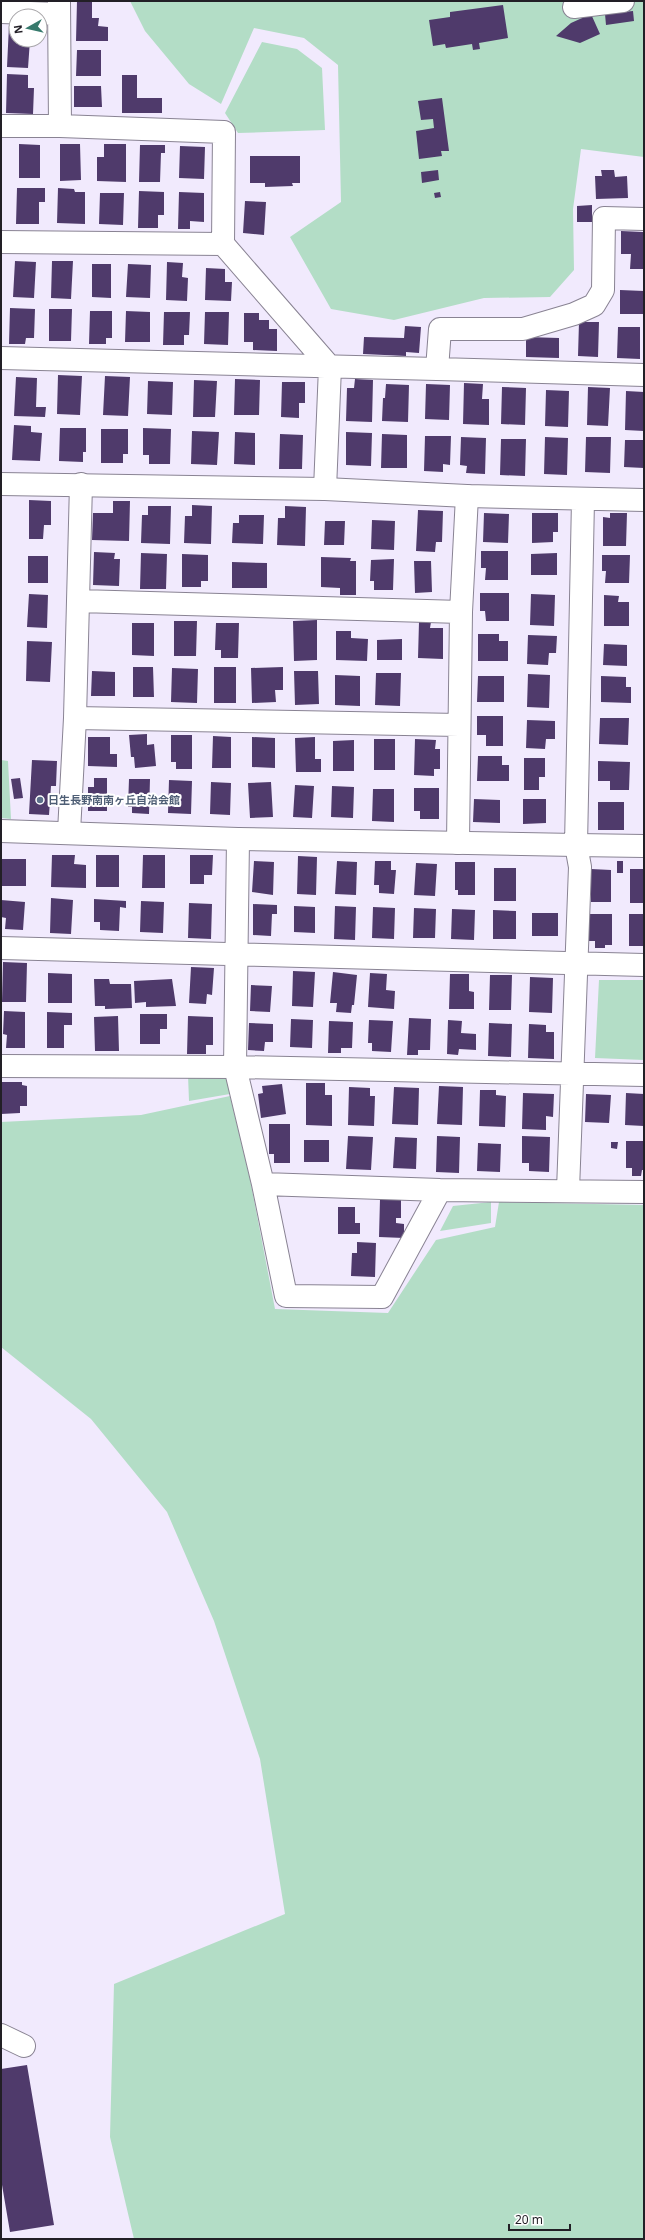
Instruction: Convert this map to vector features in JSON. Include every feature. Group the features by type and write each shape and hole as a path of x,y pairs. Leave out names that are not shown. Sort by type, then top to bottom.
{"street":[{"path":"574,8 623,1"},
{"path":"1,12 59,8 60,126"},
{"path":"1,126 60,126 224,132 223,244 330,367 325,489"},
{"path":"437,369 440,329 523,329 574,314 594,305 603,290 604,218 644,219"},
{"path":"1,242 223,244"},
{"path":"1,358 644,375"},
{"path":"1,484 81,484 325,489 467,496 583,500 644,500"},
{"path":"69,832 75,718 81,484"},
{"path":"458,843 461,612 467,496"},
{"path":"568,1190 580,867 576,845 583,500"},
{"path":"79,601 461,612"},
{"path":"75,718 459,725"},
{"path":"1,831 69,832 238,839 644,846"},
{"path":"238,839 235,1067 263,1184 286,1296 382,1298 440,1190"},
{"path":"1,948 644,965"},
{"path":"1,1066 235,1067 644,1075"},
{"path":"263,1184 440,1190 568,1190 644,1192"},
{"path":"1,2035 24,2046"}],"green space":[{"path":"130,1 644,1 644,157 581,149 573,209 574,270 550,297 484,298 394,320 331,309 290,237 341,202 338,65 304,38 254,28 221,104 189,84 145,31"},
{"path":"262,42 297,49 322,68 325,130 238,133 225,113"},
{"path":"1,760 8,761 11,819 1,818"},
{"path":"599,980 644,980 644,1060 595,1058"},
{"path":"188,1075 228,1075 230,1094 189,1101"},
{"path":"230,1096 250,1179 275,1309 388,1313 436,1240 495,1227 499,1202 644,1205 644,2239 134,2239 110,2137 114,1984 285,1914 260,1759 214,1621 167,1512 91,1419 1,1347 1,1122 141,1115"},
{"path":"491,1202 491,1223 440,1231 453,1206"}],"building":[{"path":"77,1 92,1 92,18 99,18 98,26 108,27 108,41 76,41"},
{"path":"503,5 508,38 479,43 480,49 473,50 472,44 446,48 445,44 433,46 429,20 450,17 450,12"},
{"path":"633,11 634,21 606,25 605,14"},
{"path":"591,14 600,34 580,43 556,36 571,23"},
{"path":"8,46 8,48 29,48 28,68 7,67"},
{"path":"77,50 101,50 101,76 76,76"},
{"path":"7,74 28,75 28,88 34,88 33,114 6,113"},
{"path":"122,75 137,75 137,98 162,98 162,113 122,113"},
{"path":"74,86 101,86 102,107 74,107"},
{"path":"442,98 449,151 441,151 442,156 419,159 416,131 434,128 433,119 421,120 418,101"},
{"path":"19,144 40,145 40,178 19,178"},
{"path":"60,144 80,144 81,180 60,181"},
{"path":"104,144 126,144 126,182 97,181 97,157 104,157"},
{"path":"140,145 165,145 165,153 161,153 160,182 139,182"},
{"path":"180,146 205,147 204,179 179,178"},
{"path":"250,156 300,156 300,183 292,183 293,186 265,187 265,183 250,183"},
{"path":"438,170 439,180 422,183 421,172"},
{"path":"601,170 614,170 615,177 627,176 628,198 596,199 595,176 602,176"},
{"path":"17,188 45,188 45,202 39,202 39,224 16,224"},
{"path":"58,188 74,189 75,192 85,192 85,224 57,223"},
{"path":"139,191 164,192 164,215 158,215 158,228 138,228"},
{"path":"179,192 204,193 204,222 190,221 190,229 178,229"},
{"path":"440,192 441,197 435,198 434,193"},
{"path":"100,193 124,193 123,225 99,224"},
{"path":"245,201 266,202 264,235 243,233"},
{"path":"592,205 592,222 577,222 577,206"},
{"path":"621,231 643,232 644,269 630,269 631,254 621,254"},
{"path":"15,261 36,262 34,298 13,297"},
{"path":"52,261 73,261 71,299 51,298"},
{"path":"167,262 183,263 182,277 188,278 187,301 166,300"},
{"path":"92,264 111,264 111,298 92,297"},
{"path":"128,264 151,265 150,298 126,297"},
{"path":"206,268 225,269 225,282 232,282 231,301 205,300"},
{"path":"620,290 644,291 644,314 620,314"},
{"path":"10,308 35,309 34,338 26,338 25,344 9,344"},
{"path":"49,309 72,309 71,341 49,341"},
{"path":"90,311 112,311 112,338 106,338 106,344 89,344"},
{"path":"126,311 150,312 150,342 125,342"},
{"path":"164,312 190,312 189,335 184,335 184,345 163,345"},
{"path":"205,312 229,312 228,345 204,344"},
{"path":"244,313 259,313 259,320 269,320 269,329 277,329 277,351 253,350 253,342 244,342"},
{"path":"579,322 599,322 598,357 578,356"},
{"path":"405,326 421,327 419,353 406,352 406,356 363,354 364,337 404,338"},
{"path":"618,327 640,327 640,359 617,358"},
{"path":"526,337 559,338 559,358 526,357"},
{"path":"58,375 82,376 80,415 57,414"},
{"path":"105,376 130,377 128,416 103,415"},
{"path":"16,377 37,378 36,407 46,407 45,417 14,416"},
{"path":"235,379 260,380 259,415 234,415"},
{"path":"355,379 373,380 372,422 346,421 347,388 354,388"},
{"path":"194,380 217,381 215,417 193,417"},
{"path":"148,381 173,382 172,415 147,414"},
{"path":"282,382 305,382 305,403 299,403 299,418 281,417"},
{"path":"464,383 483,384 482,399 489,399 489,425 463,424"},
{"path":"386,384 409,385 408,422 382,421 383,398 385,398"},
{"path":"426,384 450,385 449,420 425,419"},
{"path":"502,387 526,388 525,425 501,424"},
{"path":"588,387 610,388 608,426 587,425"},
{"path":"546,390 569,391 568,427 545,426"},
{"path":"626,391 644,392 644,431 625,430"},
{"path":"14,425 31,426 31,432 42,433 40,461 12,460"},
{"path":"60,428 86,428 86,452 83,452 83,462 59,461"},
{"path":"143,428 171,429 170,464 149,464 149,455 143,455"},
{"path":"101,429 128,429 128,454 123,454 123,463 101,463"},
{"path":"192,431 219,432 217,465 191,464"},
{"path":"235,432 255,433 255,465 234,464"},
{"path":"346,432 372,433 371,466 346,465"},
{"path":"280,434 303,435 302,469 279,469"},
{"path":"382,434 407,435 407,468 381,468"},
{"path":"425,436 451,436 450,465 443,464 443,472 424,471"},
{"path":"461,437 486,438 485,474 466,473 467,466 460,465"},
{"path":"545,437 568,438 567,475 544,474"},
{"path":"586,437 611,437 610,473 585,472"},
{"path":"501,439 526,439 525,476 500,475"},
{"path":"625,440 644,440 644,468 624,467"},
{"path":"29,500 51,501 51,525 44,525 43,539 29,539"},
{"path":"113,501 130,501 129,541 92,540 93,513 113,513"},
{"path":"192,505 212,506 211,544 184,543 185,516 192,516"},
{"path":"148,506 171,506 170,544 141,543 142,515 148,515"},
{"path":"285,506 306,507 305,546 277,545 278,518 285,518"},
{"path":"418,510 443,511 442,542 436,542 435,552 416,551"},
{"path":"484,513 509,514 508,543 483,542"},
{"path":"532,513 558,513 558,532 553,532 553,542 532,543"},
{"path":"610,513 627,513 626,546 603,546 603,517 610,518"},
{"path":"239,515 264,515 263,544 232,543 233,523 239,523"},
{"path":"372,520 395,521 394,550 371,549"},
{"path":"325,521 345,521 344,545 324,545"},
{"path":"481,551 508,551 508,580 485,580 486,568 481,568"},
{"path":"94,552 115,553 114,559 120,559 119,586 93,585"},
{"path":"141,553 167,554 166,589 140,589"},
{"path":"557,553 557,575 531,575 531,554"},
{"path":"182,554 208,555 208,581 201,581 201,587 182,587"},
{"path":"602,555 630,555 629,583 605,583 606,571 602,571"},
{"path":"28,556 48,556 48,583 28,583"},
{"path":"321,557 351,558 350,561 356,561 356,595 340,595 340,588 321,587"},
{"path":"394,559 393,590 374,590 374,581 370,581 371,560"},
{"path":"414,561 431,561 432,592 415,593"},
{"path":"232,562 267,563 267,588 232,588"},
{"path":"480,593 509,593 509,621 486,621 485,611 480,611"},
{"path":"29,594 48,595 47,628 27,627"},
{"path":"531,594 555,595 554,626 530,625"},
{"path":"604,595 619,596 618,602 629,602 629,626 604,626"},
{"path":"317,620 317,660 294,661 293,621"},
{"path":"174,621 197,621 196,656 174,656"},
{"path":"419,622 431,622 430,628 443,628 443,659 418,658"},
{"path":"132,623 154,623 154,656 132,655"},
{"path":"216,623 239,623 238,658 221,658 221,650 215,650"},
{"path":"336,631 351,631 351,638 368,639 367,661 336,660"},
{"path":"478,634 499,634 499,641 508,641 508,661 478,661"},
{"path":"528,635 557,636 556,653 549,653 548,665 527,664"},
{"path":"402,639 402,660 377,660 377,640"},
{"path":"27,641 52,642 50,682 26,681"},
{"path":"604,644 627,645 627,666 603,665"},
{"path":"133,667 153,667 154,697 133,697"},
{"path":"214,667 236,667 236,703 214,703"},
{"path":"283,667 283,690 275,690 276,702 252,703 251,668"},
{"path":"172,668 198,669 197,703 171,702"},
{"path":"92,671 115,672 115,696 91,696"},
{"path":"294,671 318,671 319,704 295,705"},
{"path":"376,673 401,673 400,706 375,705"},
{"path":"528,674 550,675 549,708 527,707"},
{"path":"335,675 360,676 360,706 335,705"},
{"path":"478,676 504,676 504,702 477,702"},
{"path":"601,676 626,677 626,687 631,687 631,703 601,702"},
{"path":"477,716 503,716 503,746 486,746 486,735 477,735"},
{"path":"600,718 629,718 628,745 599,744"},
{"path":"527,720 555,721 555,739 546,739 545,749 526,748"},
{"path":"147,734 147,745 154,744 156,766 135,768 134,757 131,757 129,735"},
{"path":"171,735 192,735 192,769 176,769 176,762 171,762"},
{"path":"213,736 231,737 231,768 212,768"},
{"path":"88,737 110,737 110,754 117,754 117,767 88,766"},
{"path":"252,737 275,738 275,768 252,767"},
{"path":"315,737 315,759 321,759 321,772 296,772 295,738"},
{"path":"374,739 395,739 395,770 374,770"},
{"path":"415,739 436,740 435,749 440,749 440,769 434,769 434,776 414,775"},
{"path":"354,740 354,771 333,771 333,741"},
{"path":"478,756 502,756 502,765 509,765 509,781 477,781"},
{"path":"524,758 545,758 545,777 539,777 539,790 524,790"},
{"name":"日生長野南南ヶ丘自治会館","path":"32,760 57,761 56,786 51,786 49,815 29,814"},
{"path":"598,761 630,762 629,790 610,790 610,781 598,781"},
{"path":"20,778 23,798 14,799 11,779"},
{"path":"94,778 107,778 107,811 88,811 88,787 94,787"},
{"path":"129,779 150,779 149,814 132,813 132,807 128,807"},
{"path":"169,780 192,781 191,814 168,813"},
{"path":"211,782 231,783 230,815 210,814"},
{"path":"271,782 273,817 250,818 248,783"},
{"path":"295,785 314,786 312,818 293,817"},
{"path":"332,786 354,787 353,818 331,817"},
{"path":"414,788 439,788 439,819 420,819 420,811 414,811"},
{"path":"373,789 394,789 394,822 372,821"},
{"path":"474,799 500,800 500,823 473,822"},
{"path":"523,799 546,799 546,823 523,824"},
{"path":"598,802 624,802 624,830 598,830"},
{"path":"52,855 75,855 74,864 86,865 86,888 51,887"},
{"path":"96,855 119,855 119,887 96,887"},
{"path":"143,855 165,855 165,888 142,888"},
{"path":"190,855 213,855 212,875 204,875 204,884 190,884"},
{"path":"298,856 317,857 316,895 297,894"},
{"path":"2,859 26,859 26,886 2,886"},
{"path":"254,861 274,862 273,895 252,892"},
{"path":"337,861 357,862 356,895 335,894"},
{"path":"375,861 391,861 391,870 396,870 394,894 379,893 379,885 374,885"},
{"path":"617,861 623,861 623,873 617,873"},
{"path":"455,862 475,862 475,895 458,895 458,890 455,890"},
{"path":"416,863 437,864 435,896 414,895"},
{"path":"494,868 516,868 516,901 494,901"},
{"path":"591,869 611,870 611,902 591,902"},
{"path":"630,869 644,869 644,903 630,903"},
{"path":"51,898 73,900 71,934 50,933"},
{"path":"94,899 126,901 126,908 120,907 119,931 100,930 100,922 94,922"},
{"path":"1,900 25,902 23,930 5,929 6,918 1,917"},
{"path":"141,901 164,902 163,933 140,932"},
{"path":"189,903 212,904 211,939 188,938"},
{"path":"253,904 277,905 277,914 272,914 271,936 253,935"},
{"path":"294,906 315,907 315,933 294,932"},
{"path":"335,906 356,907 355,940 334,939"},
{"path":"373,907 395,908 394,939 372,938"},
{"path":"414,908 436,909 435,938 413,938"},
{"path":"452,909 475,910 474,940 451,939"},
{"path":"493,910 516,911 516,939 493,939"},
{"path":"532,913 558,913 558,936 532,936"},
{"path":"589,914 612,914 612,945 605,945 605,948 595,948 595,941 589,941"},
{"path":"629,914 644,914 644,946 629,946"},
{"path":"3,962 27,963 26,1002 2,1002"},
{"path":"191,967 214,968 212,995 207,994 206,1004 189,1003"},
{"path":"293,971 315,972 313,1007 292,1006"},
{"path":"333,972 357,975 354,1005 352,1005 351,1013 336,1012 337,1003 330,1003"},
{"path":"48,973 72,974 72,1003 48,1003"},
{"path":"370,973 387,974 386,990 395,991 394,1009 368,1007"},
{"path":"450,974 469,974 469,991 474,992 474,1009 449,1009"},
{"path":"490,975 512,975 511,1010 489,1010"},
{"path":"530,977 553,978 552,1013 529,1012"},
{"path":"94,979 109,979 110,984 131,984 132,1008 105,1009 105,1006 95,1006"},
{"path":"172,979 176,1006 146,1007 146,1002 135,1003 134,981"},
{"path":"251,985 272,986 270,1012 250,1011"},
{"path":"4,1011 25,1012 25,1048 6,1048 7,1035 3,1034"},
{"path":"47,1012 72,1013 72,1025 64,1025 64,1048 47,1048"},
{"path":"140,1014 167,1014 167,1029 160,1029 160,1044 140,1044"},
{"path":"118,1016 119,1051 95,1051 94,1017"},
{"path":"188,1016 213,1017 213,1045 206,1045 206,1054 187,1054"},
{"path":"409,1018 431,1019 430,1050 418,1050 418,1055 407,1055"},
{"path":"291,1019 313,1020 312,1048 290,1047"},
{"path":"369,1020 393,1021 391,1052 372,1051 372,1043 368,1043"},
{"path":"448,1020 462,1021 461,1033 476,1034 476,1050 459,1049 458,1055 447,1054"},
{"path":"329,1021 353,1022 352,1048 341,1048 341,1053 328,1053"},
{"path":"249,1023 273,1024 273,1042 265,1042 264,1051 248,1050"},
{"path":"489,1023 512,1024 511,1057 488,1056"},
{"path":"529,1024 546,1025 546,1032 554,1032 554,1059 528,1058"},
{"path":"1,1082 22,1082 22,1085 27,1086 27,1106 20,1106 20,1113 1,1114"},
{"path":"306,1083 325,1083 325,1095 332,1095 332,1126 306,1125"},
{"path":"282,1084 286,1114 261,1118 258,1094 263,1093 262,1086"},
{"path":"439,1086 463,1087 462,1125 437,1124"},
{"path":"349,1087 370,1088 370,1096 375,1096 374,1126 348,1125"},
{"path":"394,1087 419,1088 418,1125 392,1124"},
{"path":"480,1090 496,1090 496,1095 506,1096 505,1127 479,1126"},
{"path":"523,1093 554,1094 553,1117 546,1116 546,1130 522,1129"},
{"path":"626,1093 644,1094 644,1126 625,1125"},
{"path":"586,1094 611,1095 609,1123 585,1122"},
{"path":"269,1124 290,1124 290,1163 274,1163 274,1154 269,1154"},
{"path":"348,1136 373,1137 371,1170 346,1169"},
{"path":"437,1136 460,1137 459,1173 436,1172"},
{"path":"522,1136 550,1137 549,1172 529,1171 529,1163 522,1163"},
{"path":"395,1137 417,1138 416,1169 393,1168"},
{"path":"304,1140 329,1140 329,1162 304,1162"},
{"path":"626,1141 644,1141 644,1170 642,1170 641,1176 632,1176 632,1168 626,1168"},
{"path":"611,1142 618,1142 617,1149 611,1148"},
{"path":"478,1143 501,1144 500,1172 477,1171"},
{"path":"380,1199 401,1200 401,1218 396,1218 396,1223 404,1224 404,1238 379,1237"},
{"path":"338,1207 355,1207 355,1223 360,1223 360,1234 338,1234"},
{"path":"357,1242 376,1243 375,1277 351,1276 352,1253 357,1253"},
{"path":"27,2065 54,2225 10,2232 1,2179 1,2069"}],"place":[{"name":"日生長野南南ヶ丘自治会館","path":"40,800"}]}
